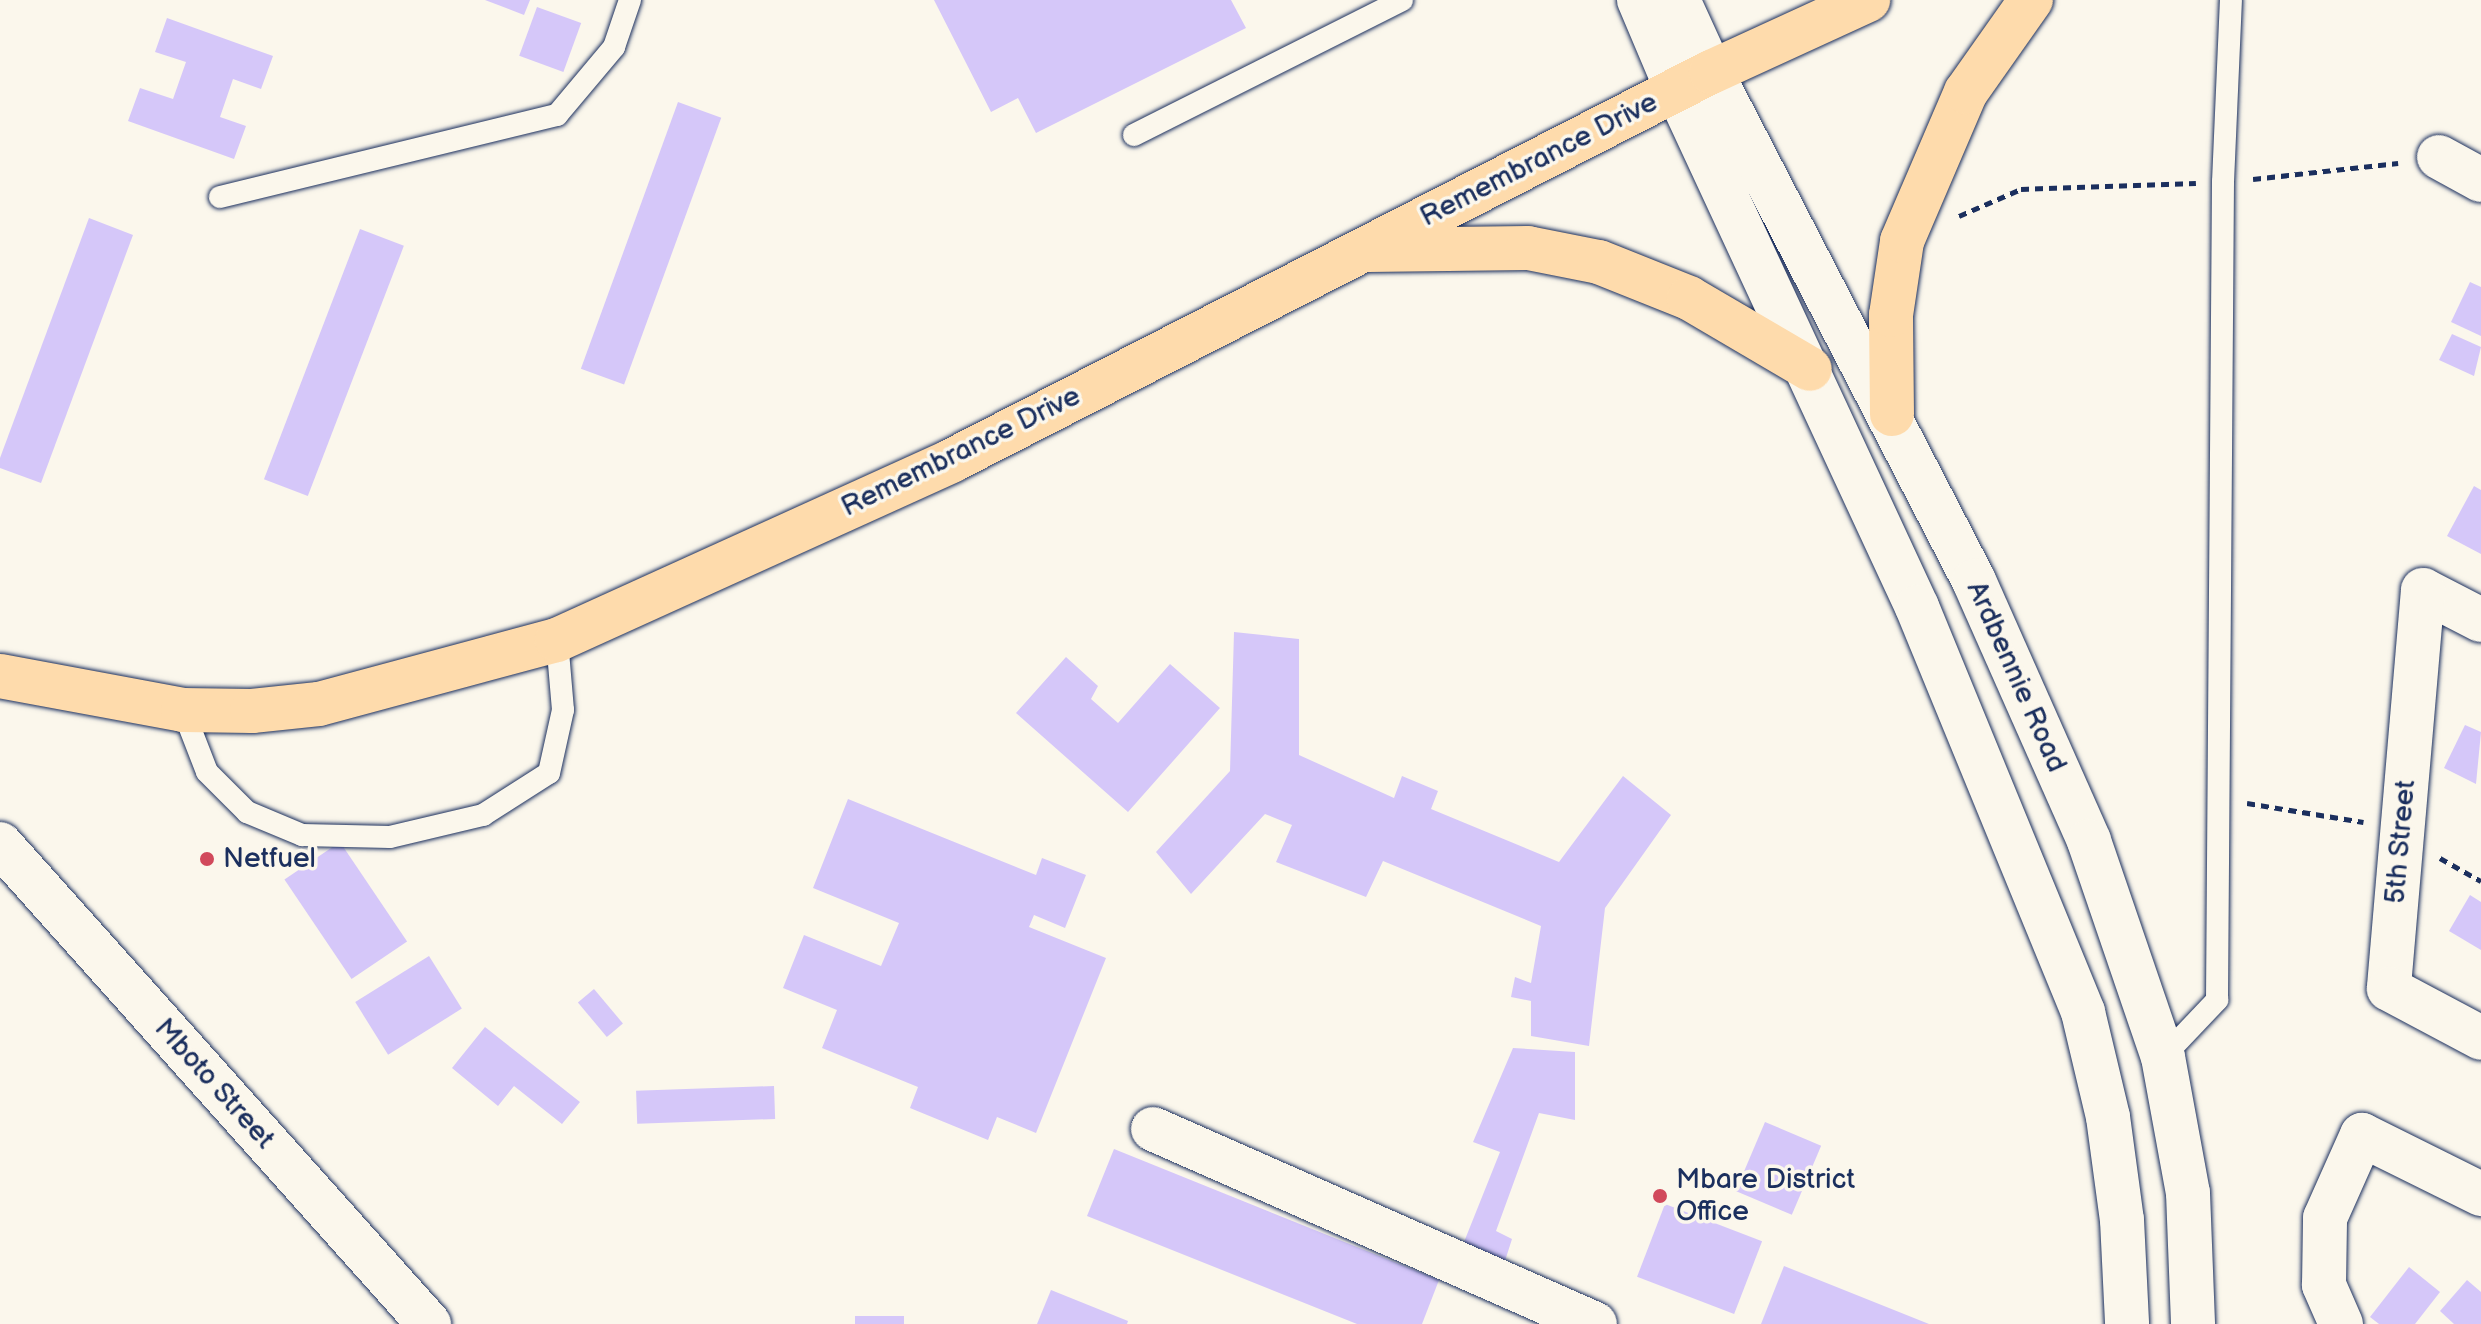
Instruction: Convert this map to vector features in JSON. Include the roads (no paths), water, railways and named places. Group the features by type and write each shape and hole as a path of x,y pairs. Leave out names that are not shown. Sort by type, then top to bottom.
{"main road":[{"path":"1639,0 1694,81"},
{"path":"1678,0 1694,81 1810,369 1917,607 2083,1012 2108,1117 2122,1220 2127,1324"},
{"name":"Remembrance Drive","path":"0,676 183,710 252,711 319,704 557,640 951,461 1694,81 1868,0"},
{"path":"1892,414 1891,315 1902,241 1966,92 2031,0"},
{"name":"Ardbennie Road","path":"1694,81 1892,414 1974,581 2089,841 2163,1057 2188,1193 2193,1324"},
{"path":"2439,157 2481,180"},
{"path":"1359,250 1528,248 1599,262 1689,298 1810,369"},
{"name":"5th Street","path":"2481,620 2423,590 2389,989 2481,1038"},
{"name":"Mboto Street","path":"0,844 429,1324"},
{"path":"1153,1129 1595,1324"},
{"path":"2341,1324 2324,1285 2325,1218 2362,1135 2481,1194"}],"lane":[{"path":"220,197 557,115 614,47 630,0"},
{"path":"1134,135 1402,0"},
{"path":"2163,1057 2217,1000 2223,182 2231,0"},
{"path":"183,710 207,772 247,812 302,835 390,837 483,815 549,773 563,710 557,640"}],"place":[{"name":"Netfuel","path":"207,859"},
{"name":"Mbare District Office","path":"1660,1196"}]}
